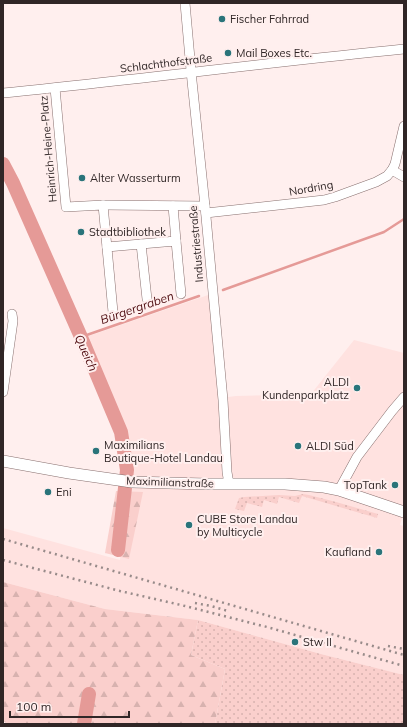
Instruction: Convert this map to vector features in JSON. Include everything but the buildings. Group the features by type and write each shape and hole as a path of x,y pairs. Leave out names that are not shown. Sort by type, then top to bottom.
{"street":[{"name":"Industriestraße","path":"185,3 222,394 229,484"},
{"name":"Schlachthofstraße","path":"3,93 151,78 286,61 404,49"},
{"name":"Heinrich-Heine-Platz","path":"55,88 66,207 103,205"},
{"path":"404,126 397,157 392,170 404,177"},
{"name":"Nordring","path":"103,205 173,206 205,210 306,202 329,199 376,182 387,176 392,170"},
{"path":"103,205 113,312"},
{"path":"173,206 181,294"},
{"path":"107,247 176,241"},
{"path":"141,244 147,299"},
{"path":"3,392 13,321 12,314"},
{"path":"339,490 357,457 404,397"},
{"name":"Maximilianstraße","path":"3,461 115,480 324,487 339,490 404,512"}],"shaded area":[{"path":"211,294 221,398 236,396 311,394 354,340 404,353 404,512 400,525 404,526 404,675 198,620 105,609 3,582 3,528 120,560 128,470 123,431 83,338"}],"green space":[{"path":"116,491 143,492 129,559 105,553"},
{"path":"303,494 378,514 377,518 302,496 299,503 279,497 277,504 264,500 262,507 247,503 244,511 235,509 239,498 279,495 295,496"},
{"path":"3,582 105,609 198,620 191,655 225,669 215,724 94,724 82,720 81,724 8,724 3,721"},
{"path":"198,620 404,675 404,724 215,724 225,669 191,655"}],"waterway":[{"name":"Queich","path":"3,164 13,183 81,337 121,432 127,470 118,550"},
{"path":"223,290 384,232 404,219"},
{"name":"Bürgergraben","path":"81,337 199,296"},
{"name":"Queich","path":"84,724 89,694"}],"railway":[{"path":"3,539 404,655"},
{"path":"3,560 120,591 267,627 404,666"},
{"path":"195,603 228,611"},
{"path":"388,646 404,649"}],"place":[{"name":"Fischer Fahrrad","path":"222,19"},
{"name":"Mail Boxes Etc.","path":"228,53"},
{"name":"Alter Wasserturm","path":"82,178"},
{"name":"Stadtbibliothek","path":"81,232"},
{"name":"ALDI Kundenparkplatz","path":"357,388"},
{"name":"ALDI Süd","path":"298,446"},
{"name":"Maximilians Boutique-Hotel Landau","path":"96,451"},
{"name":"TopTank","path":"395,485"},
{"name":"Eni","path":"48,492"},
{"name":"CUBE Store Landau by Multicycle","path":"189,525"},
{"name":"Kaufland","path":"379,552"},
{"name":"Stw II","path":"295,642"}]}
